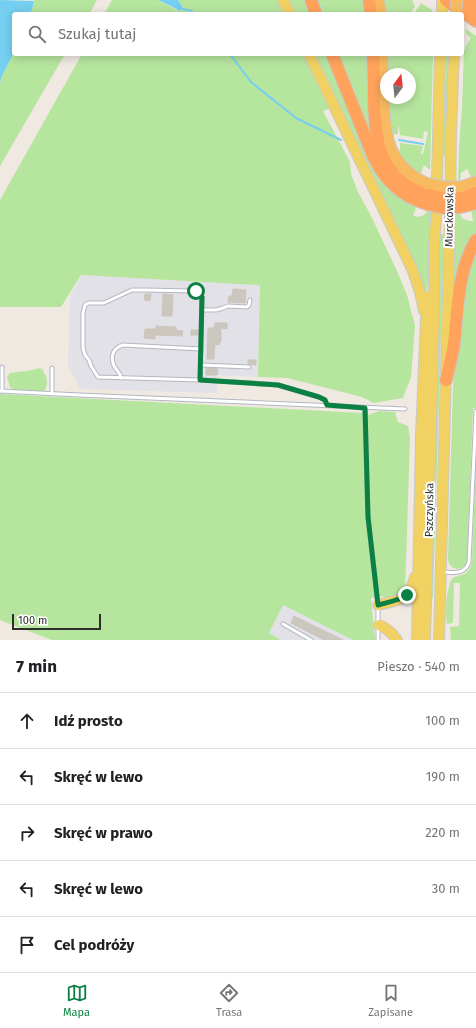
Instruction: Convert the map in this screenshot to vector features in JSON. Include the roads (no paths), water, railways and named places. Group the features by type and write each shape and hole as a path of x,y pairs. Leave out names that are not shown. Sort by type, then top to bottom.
{"highway":[{"path":"311,0 315,12"},
{"path":"369,0 371,12"},
{"path":"378,0 381,12"},
{"path":"446,0 463,12"},
{"path":"465,0 476,8"},
{"path":"464,13 476,21"},
{"path":"333,56 373,156 388,181 411,198 428,194 445,187 461,197 476,203"},
{"path":"373,56 375,122 381,153 386,164 406,186 428,194"},
{"path":"382,56 384,119 387,138 395,156 428,194 444,208 461,197 476,182"},
{"path":"461,197 476,193"},
{"path":"446,380 454,346 461,278 468,256 476,240"}],"main road":[{"path":"283,0 289,12"},
{"path":"442,0 442,12"},
{"path":"310,56 413,271 420,292 426,319"},
{"name":"Murckowska","path":"432,380 434,247 440,56"},
{"name":"Murckowska","path":"446,380 454,56"},
{"path":"417,640 421,436 426,319 434,247"},
{"name":"Pszczyńska","path":"425,640 432,380"},
{"name":"Pszczyńska","path":"439,640 446,380"},
{"path":"378,605 395,601 407,595 411,590 418,566"},
{"path":"379,625 390,631 397,640"}],"lane":[{"path":"200,380 202,310 202,297 200,293 196,291 132,290 104,303 88,303 85,305 83,320 83,348 85,355 98,377 200,380 278,385 319,397 325,400 327,405"},
{"path":"202,310 216,310 228,306 247,307 250,300"},
{"path":"121,378 120,374 114,367 112,357 118,346 201,349"},
{"path":"200,365 249,367"},
{"path":"2,367 1,391 405,409"},
{"path":"52,368 52,394"},
{"path":"365,408 368,517 378,605 378,640"},
{"path":"442,572 461,572 470,562 476,411"},
{"path":"283,624 311,640"}],"water":[{"path":"0,0 34,1 30,12 12,12 12,56 0,83"},
{"path":"157,0 178,0 183,9 179,11"}],"waterway":[{"path":"183,9 192,11"},
{"path":"232,56 251,82 296,118 341,140"},
{"path":"399,140 423,144"}]}
